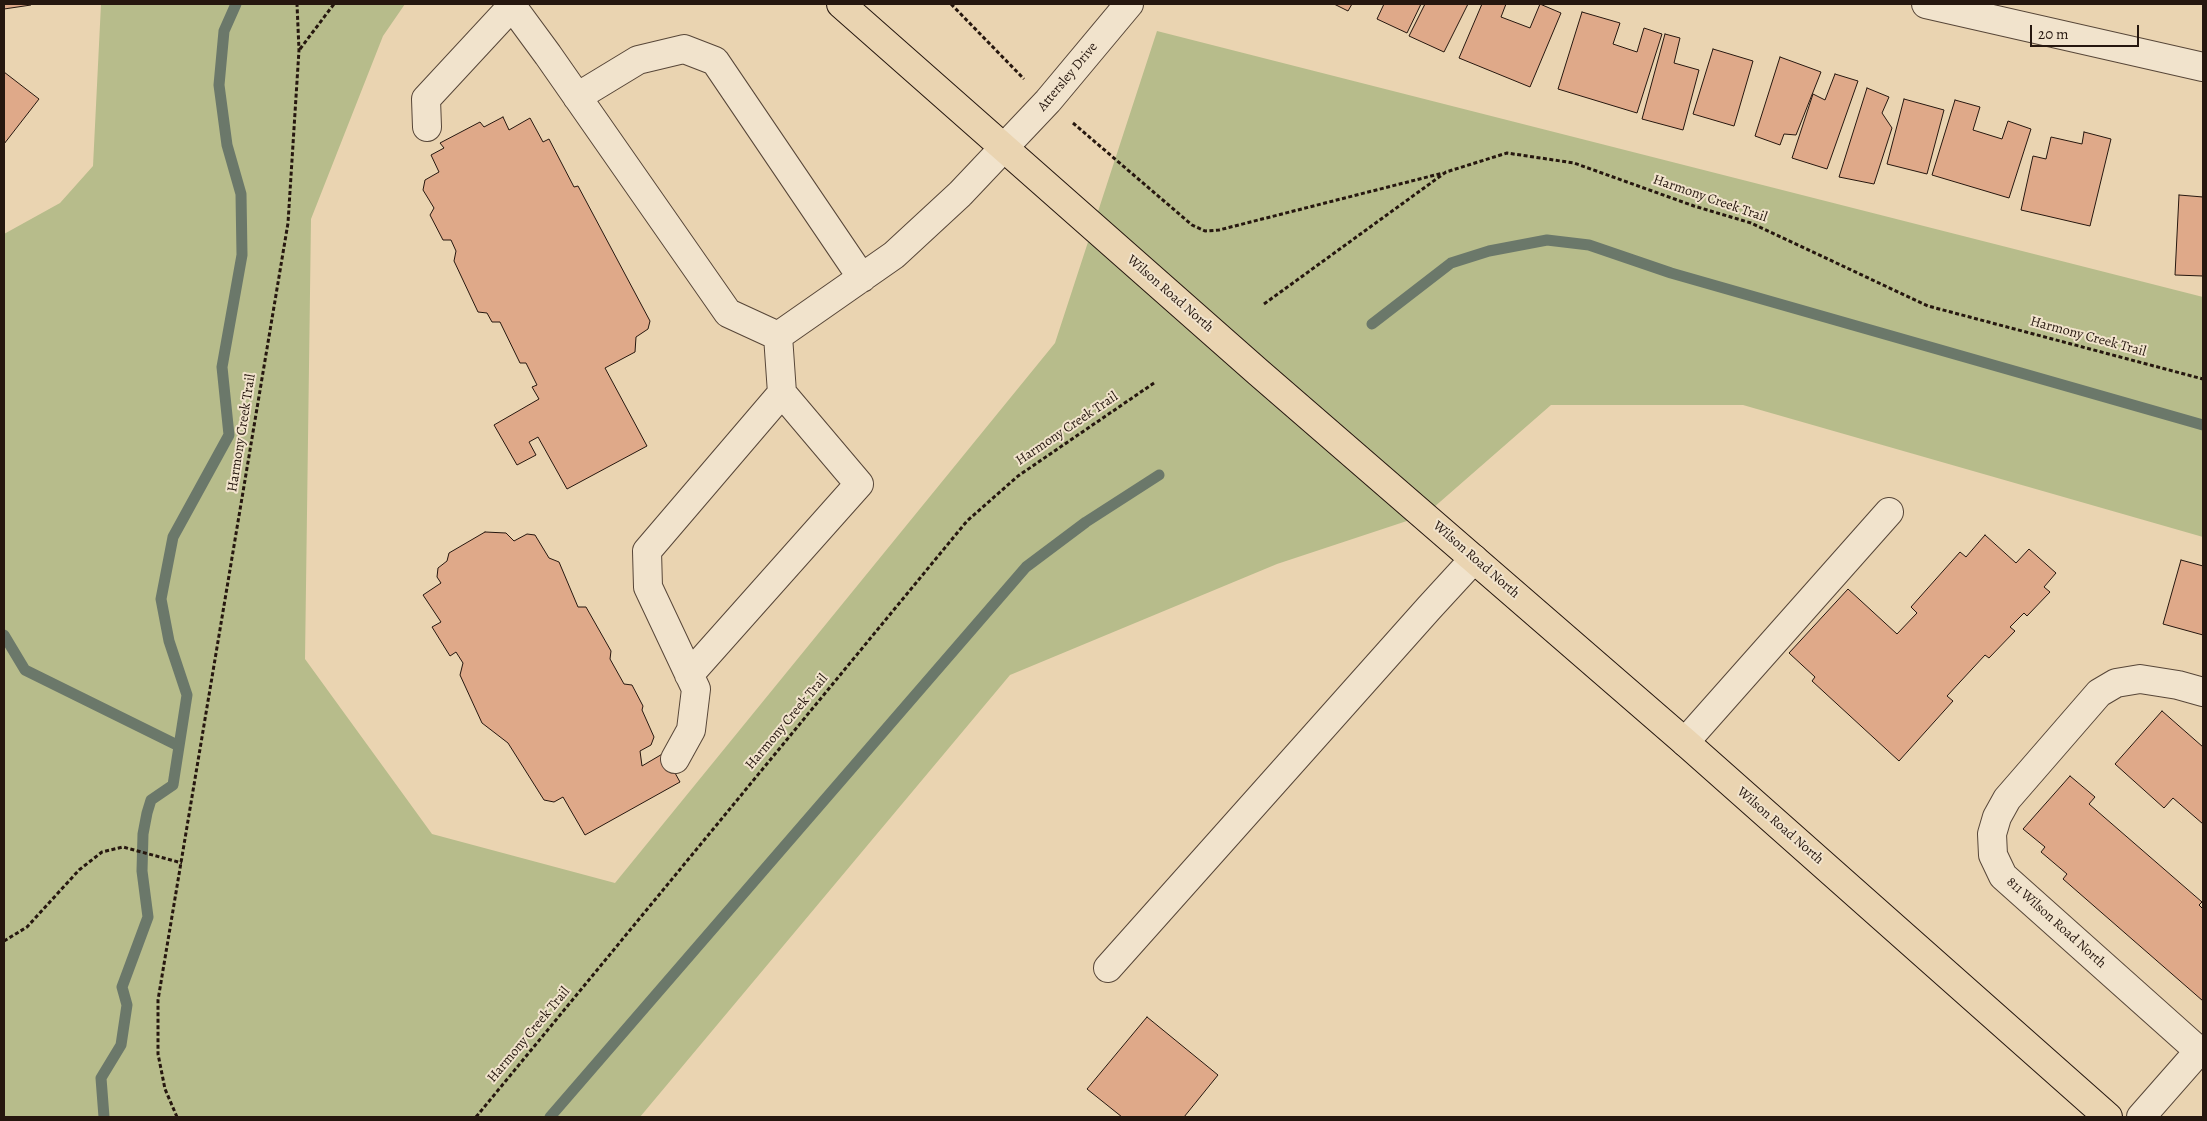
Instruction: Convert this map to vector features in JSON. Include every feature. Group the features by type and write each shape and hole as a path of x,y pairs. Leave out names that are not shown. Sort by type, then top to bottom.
{"main road":[{"name":"Wilson Road North","path":"841,4 1685,742 2108,1117"}],"street":[{"name":"Attersley Drive","path":"778,336 894,255 1005,148 1048,101 1129,4"},
{"path":"1926,4 2203,67"},
{"path":"427,127 426,99 513,5 728,313 778,336 782,393 859,484 689,675"},
{"path":"577,97 638,60 684,49 715,61 862,278"},
{"path":"675,760 691,730 696,689 648,587 647,551 782,393"},
{"path":"1685,742 1890,512"},
{"path":"1108,968 1474,559"},
{"name":"811 Wilson Road North","path":"2141,1117 2201,1052 2003,876 1993,855 1992,834 1997,817 2008,799 2099,693 2116,683 2140,678 2203,692"}],"path":[{"name":"Harmony Creek Trail","path":"177,1117 165,1088 158,1054 158,1000 288,223 299,50 297,4"},
{"path":"299,50 334,4"},
{"path":"951,4 1027,82"},
{"path":"1081,129 1192,225 1205,231 1219,230 1446,172"},
{"name":"Harmony Creek Trail","path":"1264,304 1446,172 1506,153 1574,162 1694,206 1751,223 1928,306 2203,379"},
{"name":"Harmony Creek Trail","path":"476,1117 968,521 1018,476 1154,383"},
{"path":"4,941 28,927 79,870 102,852 124,847 182,863"}],"green space":[{"path":"101,4 405,4 383,36 311,219 305,659 432,834 615,883 1055,343 1157,31 2203,297 2203,537 1743,405 1551,405 1425,515 1277,564 1010,675 640,1117 4,1117 4,234 60,203 93,166"}],"building":[{"path":"4,4 30,4 31,5 4,9"},
{"path":"1334,4 1352,4 1348,11"},
{"path":"1384,4 1421,4 1407,33 1377,19"},
{"path":"1425,4 1468,4 1444,52 1409,36"},
{"path":"1482,4 1506,4 1501,17 1530,28 1540,4 1561,13 1530,87 1459,58"},
{"path":"1582,12 1620,23 1613,44 1637,52 1644,28 1662,34 1637,113 1558,89"},
{"path":"1665,34 1680,38 1674,63 1699,70 1683,130 1642,119"},
{"path":"1713,49 1753,61 1734,126 1693,114"},
{"path":"1780,57 1821,72 1796,135 1784,134 1780,145 1755,136"},
{"path":"4,72 39,99 4,144"},
{"path":"1835,74 1858,81 1827,169 1792,158 1813,94 1825,100"},
{"path":"1867,88 1889,97 1882,113 1892,128 1874,184 1839,177"},
{"path":"1904,99 1944,110 1927,174 1887,164"},
{"path":"1955,100 1980,107 1973,130 2002,139 2008,121 2031,129 2009,198 1932,175"},
{"path":"503,117 509,130 530,118 543,142 549,139 574,187 578,186 650,321 648,329 636,337 635,352 605,368 647,446 567,489 538,437 529,442 536,455 517,465 494,425 539,399 532,387 537,385 526,363 520,363 500,322 492,322 487,313 478,312 454,261 456,251 451,240 443,240 430,215 434,208 423,190 425,180 439,172 431,155 444,148 440,143 480,122 484,127"},
{"path":"2084,132 2111,139 2090,226 2021,210 2033,156 2046,159 2051,137 2082,144"},
{"path":"2179,195 2203,197 2203,276 2175,275"},
{"path":"485,532 506,533 514,541 527,534 535,535 549,558 559,562 578,607 586,607 611,651 610,659 624,684 632,685 643,706 642,710 654,737 651,745 640,751 642,766 664,753 680,782 585,835 563,797 554,802 544,800 508,743 482,723 460,675 463,663 456,652 450,656 432,627 441,622 423,595 441,583 437,577 438,568 447,561 449,553"},
{"path":"1985,535 2016,563 2029,549 2056,573 2044,587 2050,592 2027,616 2024,613 2010,627 2015,631 1989,658 1985,655 1947,696 1953,701 1899,761 1812,681 1815,677 1789,653 1848,589 1897,634 1917,613 1911,607 1960,552 1966,557"},
{"path":"2181,560 2203,566 2203,635 2163,624"},
{"path":"2162,711 2203,747 2203,824 2173,798 2164,808 2115,764"},
{"path":"2070,776 2095,797 2089,804 2202,902 2199,905 2203,909 2203,1001 2063,879 2067,874 2041,852 2045,847 2023,829"},
{"path":"1147,1017 1218,1075 1184,1117 1122,1117 1087,1089"}],"waterway":[{"path":"104,1117 101,1078 121,1045 127,1005 122,987 148,917 142,871 143,834 147,813 151,800 173,785 187,695 169,641 161,599 173,537 229,435 222,367 242,255 241,194 227,145 219,85 224,31 236,4"},
{"path":"1372,324 1451,263 1489,251 1547,240 1589,245 1671,273 2203,425"},
{"path":"550,1117 1026,567 1086,522 1159,475"},
{"path":"4,635 25,670 179,746"}]}
